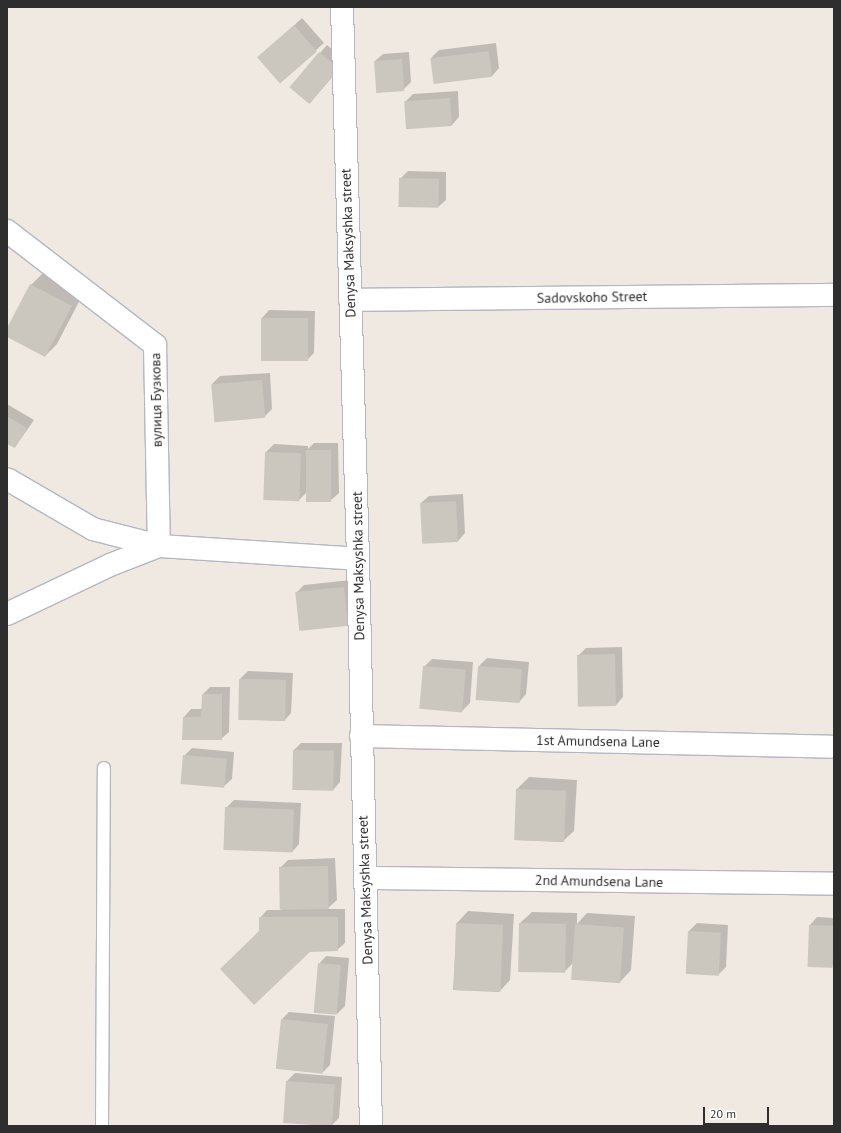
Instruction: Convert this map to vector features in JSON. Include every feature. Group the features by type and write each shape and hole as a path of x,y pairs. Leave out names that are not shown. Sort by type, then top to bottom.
{"street":[{"name":"Denysa Maksyshka street","path":"342,7 358,559 371,1126"},
{"name":"вулиця Бузкова","path":"7,231 155,345 159,546"},
{"name":"Sadovskoho Street","path":"350,300 834,295"},
{"path":"7,479 93,529 159,546 358,559"},
{"path":"7,614 110,565 159,546"},
{"name":"1st Amundsena Lane","path":"361,736 834,747"},
{"name":"2nd Amundsena Lane","path":"365,878 834,884"}],"lane":[{"path":"102,1126 104,768"}],"building":[{"path":"294,25 317,51 280,84 257,57"},
{"path":"489,51 492,77 434,84 430,58"},
{"path":"319,52 339,69 309,104 289,87"},
{"path":"402,59 404,91 376,93 374,61"},
{"path":"450,98 452,126 406,129 404,101"},
{"path":"399,178 439,179 438,208 398,207"},
{"path":"30,284 72,306 45,357 7,337 7,328"},
{"path":"261,318 308,318 308,361 261,361"},
{"path":"262,380 265,418 215,422 211,384"},
{"path":"7,416 27,428 15,448 7,444"},
{"path":"306,450 331,450 331,502 306,502"},
{"path":"265,452 301,453 299,501 263,500"},
{"path":"456,501 458,542 422,544 420,503"},
{"path":"344,587 348,626 299,631 295,592"},
{"path":"615,654 616,706 578,707 577,655"},
{"path":"423,666 466,670 462,713 419,709"},
{"path":"478,666 522,669 520,703 476,700"},
{"path":"239,679 286,680 285,721 238,720"},
{"path":"202,694 222,694 222,740 182,740 183,717 201,717"},
{"path":"293,750 334,751 333,791 292,790"},
{"path":"183,755 227,759 224,788 180,784"},
{"path":"516,789 566,791 564,842 514,840"},
{"path":"225,807 294,809 292,852 223,850"},
{"path":"328,866 329,909 280,910 279,867"},
{"path":"259,917 338,917 338,951 310,952 254,1005 220,969 259,931"},
{"path":"456,923 503,925 501,992 454,990"},
{"path":"519,923 566,924 565,973 518,972"},
{"path":"575,924 624,927 620,983 571,980"},
{"path":"809,925 834,926 833,968 808,967"},
{"path":"688,931 721,933 719,976 686,974"},
{"path":"318,963 341,965 337,1015 314,1013"},
{"path":"281,1019 328,1024 323,1074 276,1069"},
{"path":"286,1081 335,1084 332,1126 283,1123"}]}
